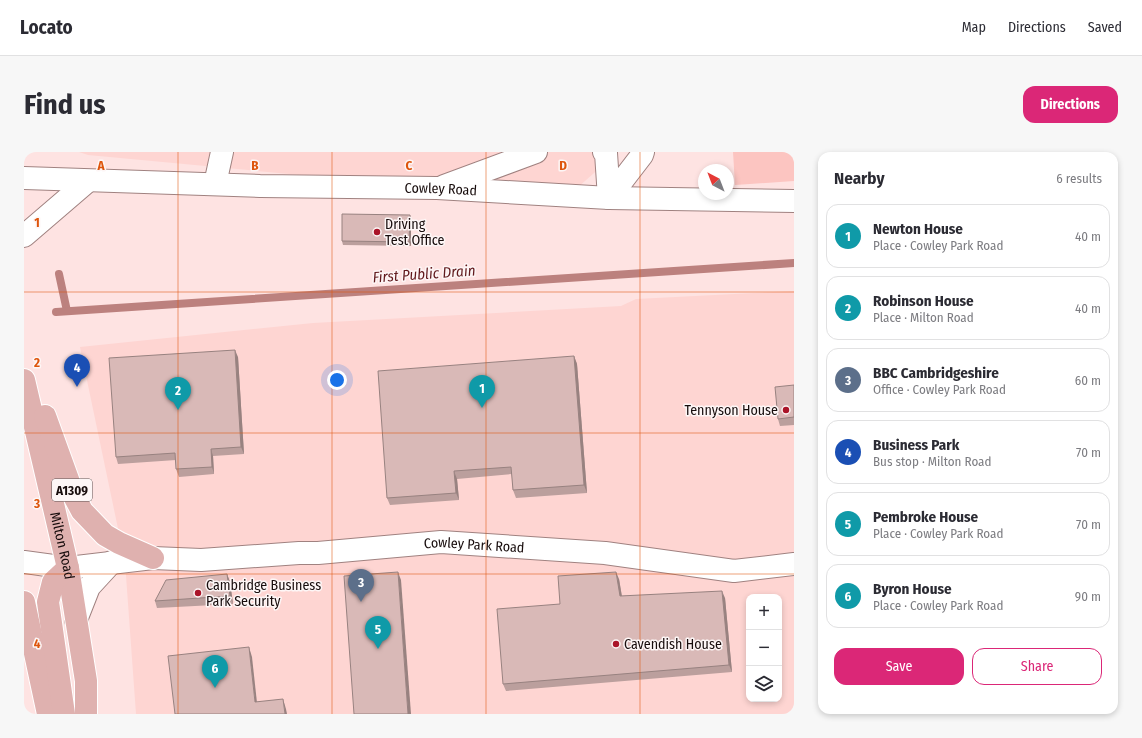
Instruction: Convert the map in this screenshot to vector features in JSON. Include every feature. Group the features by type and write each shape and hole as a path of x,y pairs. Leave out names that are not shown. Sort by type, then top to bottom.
{"main road":[{"name":"A1309","path":"26,385 44,414 74,496 82,511 105,535 153,558"},
{"name":"Milton Road","path":"26,385 68,568 86,681 86,714"},
{"path":"64,714 48,602 53,582 68,568"},
{"path":"24,602 48,714"}],"street":[{"path":"215,184 222,152"},
{"path":"437,188 536,152"},
{"path":"604,152 606,153 609,198"},
{"path":"609,198 643,152"},
{"name":"Cowley Road","path":"30,179 437,188 609,198 794,201"},
{"path":"24,236 88,181"},
{"name":"Cowley Park Road","path":"24,562 68,568 153,558 201,560 318,553 441,542 605,554 734,571 794,564"},
{"path":"76,620 89,587 112,562"}],"shaded area":[{"path":"79,152 618,152 577,188 311,176 88,155"},
{"path":"733,152 794,152 794,181 735,185"},
{"path":"794,291 794,714 136,714 125,562 80,347 313,323 621,306 636,299"}],"building":[{"name":"Driving Test Office","path":"342,214 410,215 409,242 342,241"},
{"path":"235,350 241,447 211,449 212,467 176,469 175,453 116,457 109,358"},
{"path":"574,356 584,485 513,490 511,467 454,471 456,493 387,498 378,371"},
{"name":"Tennyson House","path":"794,385 794,417 778,419 775,387"},
{"path":"398,572 408,714 354,714 344,576"},
{"name":"Cavendish House","path":"616,572 620,596 722,591 729,665 503,684 497,609 560,604 558,576"},
{"path":"227,574 230,596 155,601 166,580"},
{"path":"249,647 255,702 283,699 285,714 175,714 168,656"}],"waterway":[{"name":"First Public Drain","path":"56,312 794,263"},
{"path":"59,274 67,311"}],"place":[{"name":"Driving Test Office","path":"377,232"},
{"name":"Business Park","path":"77,387"},
{"name":"Newton House","path":"482,408"},
{"name":"Robinson House","path":"178,410"},
{"name":"Tennyson House","path":"786,410"},
{"name":"Cambridge Business Park Security","path":"198,593"},
{"name":"BBC Cambridgeshire","path":"361,602"},
{"name":"Cavendish House","path":"616,644"},
{"name":"Pembroke House","path":"378,649"},
{"name":"Byron House","path":"215,688"}]}
